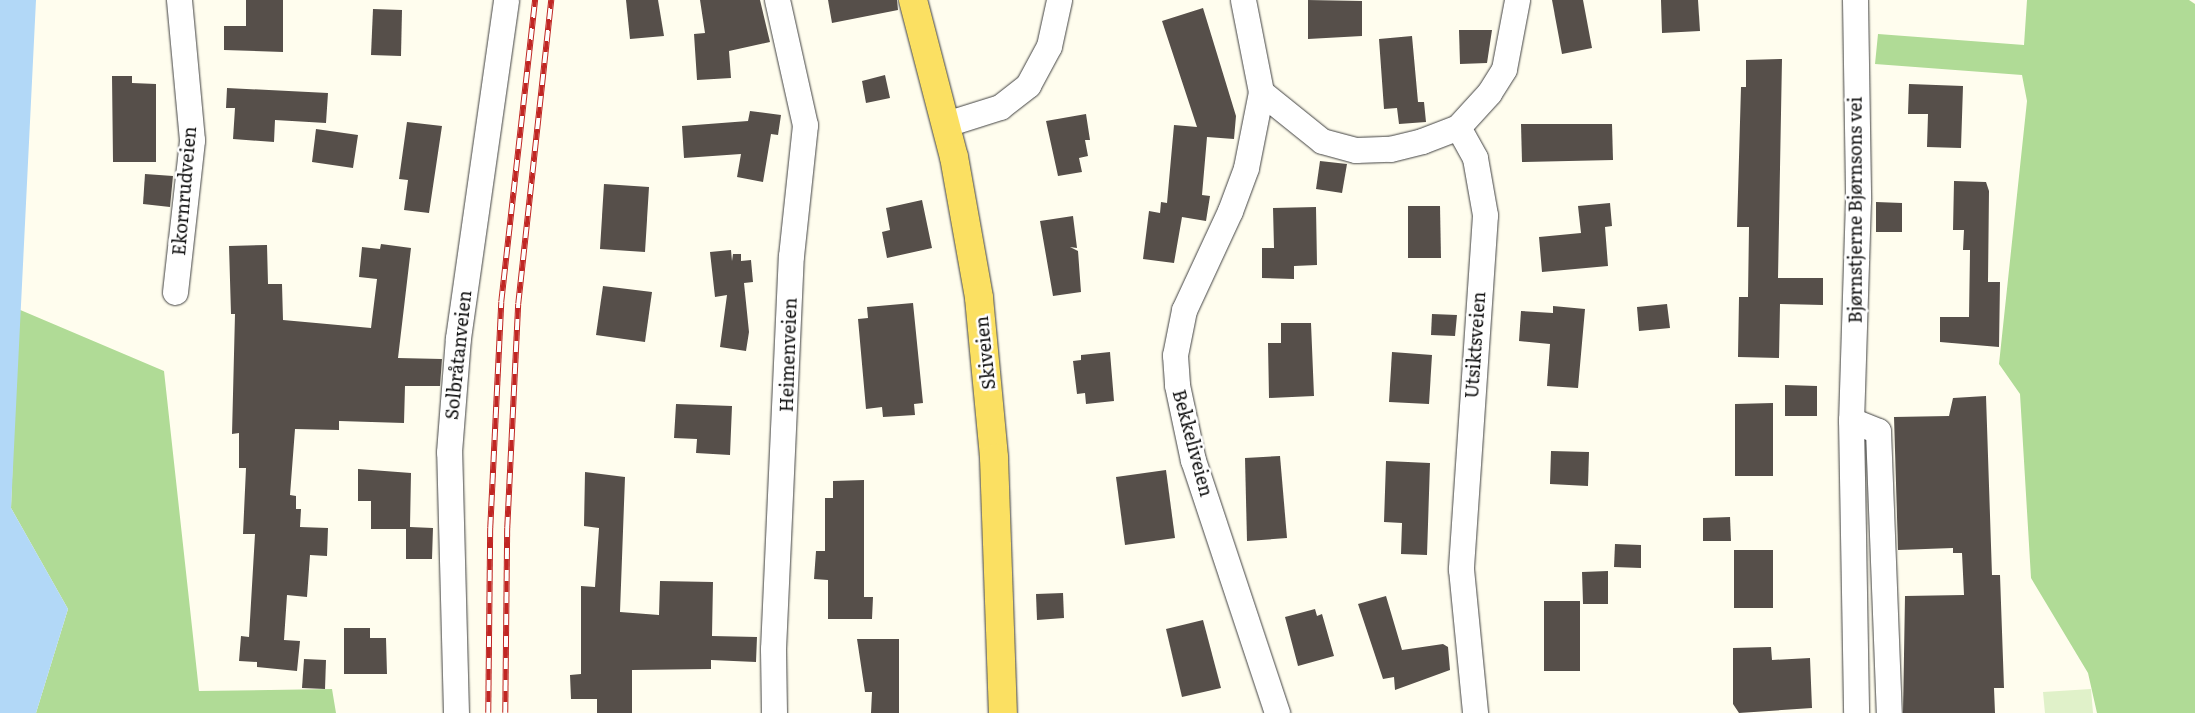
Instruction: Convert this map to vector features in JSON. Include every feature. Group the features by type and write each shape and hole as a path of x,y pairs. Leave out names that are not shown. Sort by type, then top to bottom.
{"main road":[{"name":"Skiveien","path":"913,0 946,124 972,254 985,355 997,517 1003,713"}],"street":[{"name":"Ekornrudveien","path":"175,292 192,140 179,0"},
{"name":"Solbråtanveien","path":"456,713 449,452 458,338 506,0"},
{"name":"Heimenveien","path":"774,713 772,649 791,256 805,126 777,0"},
{"path":"946,124 1000,107 1028,84 1049,46 1060,0"},
{"name":"Bekkeliveien","path":"1243,0 1261,92 1246,168 1230,211 1190,293 1175,355 1177,385 1193,460 1277,713"},
{"path":"1261,92 1322,141 1356,150 1390,149 1458,127 1504,69 1516,0"},
{"name":"Bjørnstjerne Bjørnsons vei","path":"1855,0 1858,200 1851,420 1856,713"},
{"name":"Utsiktsveien","path":"1458,127 1475,158 1485,215 1461,570 1475,713"},
{"path":"1851,420 1878,431 1889,713"}],"green space":[{"path":"2027,0 2189,0 2195,4 2195,713 2097,713 2088,673 2031,578 2020,394 1999,364 2027,101 2022,75 1875,64 1878,34 2024,45"},
{"path":"18,309 164,371 199,691 332,689 336,713 36,713 68,609 11,508"},
{"path":"2091,689 2093,713 2045,713 2043,692"}],"water":[{"path":"0,0 36,0 11,508 68,609 36,713 0,713"}],"building":[{"path":"246,0 283,0 283,52 224,50 224,26 246,26"},
{"path":"626,0 658,0 664,36 630,39"},
{"path":"700,0 760,0 770,42 729,51 731,78 697,80 694,34 705,33"},
{"path":"828,0 897,0 898,10 832,23"},
{"path":"1308,0 1362,1 1362,36 1308,39"},
{"path":"1552,0 1583,0 1592,48 1562,54"},
{"path":"1661,0 1698,0 1700,31 1662,33"},
{"path":"1203,8 1236,116 1234,139 1207,137 1202,195 1210,196 1206,221 1182,217 1174,263 1143,259 1149,211 1160,213 1161,202 1167,203 1174,125 1197,127 1162,21"},
{"path":"373,9 402,10 401,56 371,55"},
{"path":"1459,30 1492,30 1487,63 1460,64"},
{"path":"1412,36 1418,102 1424,102 1426,122 1399,124 1397,108 1384,109 1379,39"},
{"path":"1782,59 1778,278 1823,278 1823,305 1780,304 1779,358 1738,357 1739,297 1748,297 1749,227 1737,227 1741,87 1746,87 1746,60"},
{"path":"885,75 890,98 866,103 862,81"},
{"path":"112,76 132,76 132,83 156,84 156,162 113,162"},
{"path":"1909,84 1963,86 1961,148 1927,147 1928,114 1908,114"},
{"path":"227,88 328,93 326,123 275,120 274,142 233,139 235,108 226,108"},
{"path":"750,111 781,115 778,135 771,134 763,182 737,177 741,154 684,158 682,126 748,121"},
{"path":"1086,114 1090,140 1085,140 1088,156 1079,158 1082,172 1058,176 1046,121"},
{"path":"407,122 442,126 429,213 404,210 408,180 399,179"},
{"path":"1521,124 1612,124 1613,160 1522,162"},
{"path":"316,129 358,135 353,168 312,162"},
{"path":"1320,161 1347,164 1342,193 1316,189"},
{"path":"145,174 173,176 170,207 143,204"},
{"path":"1954,181 1986,182 1989,191 1988,282 2000,282 1999,347 1940,342 1940,317 1969,317 1970,250 1963,250 1964,230 1953,230"},
{"path":"604,184 649,187 645,252 600,249"},
{"path":"922,200 932,248 887,258 882,232 890,230 886,208"},
{"path":"1876,202 1902,203 1902,232 1876,232"},
{"path":"1610,203 1612,226 1605,227 1608,266 1542,272 1539,237 1581,233 1578,206"},
{"path":"1408,206 1440,206 1441,258 1408,258"},
{"path":"1316,207 1317,265 1294,266 1294,279 1262,278 1262,248 1274,248 1273,208"},
{"path":"1073,216 1077,248 1070,247 1078,251 1081,292 1053,296 1040,221"},
{"path":"381,244 411,248 398,358 442,359 440,386 405,386 404,423 339,421 339,430 295,429 290,495 296,496 296,509 301,509 300,527 328,528 327,556 310,555 307,597 287,595 284,640 300,641 297,671 257,667 257,662 239,661 241,636 249,637 255,534 243,534 246,468 239,468 239,433 232,434 235,314 231,314 229,246 267,245 268,284 282,284 283,320 371,328 377,279 359,277 362,247 380,249"},
{"path":"731,250 732,261 733,254 741,254 741,261 751,260 753,282 744,283 749,332 746,351 720,347 727,295 715,297 710,252"},
{"path":"603,286 652,292 645,342 596,335"},
{"path":"913,303 923,403 914,404 915,415 883,417 882,407 866,409 858,319 868,318 867,307"},
{"path":"1667,304 1670,328 1639,331 1637,307"},
{"path":"1553,306 1585,309 1578,388 1547,386 1550,344 1519,341 1521,311 1553,313"},
{"path":"1432,314 1457,315 1455,336 1431,335"},
{"path":"1281,323 1311,323 1314,396 1269,398 1268,343 1281,343"},
{"path":"1110,352 1114,401 1086,404 1085,393 1077,394 1073,361 1081,360 1081,355"},
{"path":"1392,352 1432,355 1429,404 1389,402"},
{"path":"1785,385 1817,386 1817,416 1785,416"},
{"path":"1986,396 1992,575 2000,575 2004,688 1994,688 1995,713 1903,713 1905,596 1964,595 1962,553 1953,553 1953,548 1898,550 1894,417 1949,416 1953,398"},
{"path":"1773,403 1773,476 1735,476 1735,404"},
{"path":"676,404 732,406 730,455 696,453 697,439 674,438"},
{"path":"1551,451 1589,452 1588,486 1550,484"},
{"path":"1280,456 1287,538 1247,541 1245,458"},
{"path":"1386,461 1430,463 1427,555 1401,554 1402,523 1384,522"},
{"path":"358,469 411,473 410,527 433,528 432,559 406,559 406,529 371,529 371,501 358,501"},
{"path":"1166,470 1175,538 1125,545 1116,477"},
{"path":"585,472 625,477 620,612 659,615 660,581 713,582 712,636 757,637 756,662 711,660 711,669 632,670 632,713 597,713 597,699 571,699 570,675 581,674 581,586 595,587 599,528 584,526"},
{"path":"864,480 864,597 873,597 872,619 828,619 828,580 814,579 816,551 825,551 825,498 833,498 833,481"},
{"path":"1730,517 1731,541 1703,541 1703,518"},
{"path":"1615,544 1641,545 1641,568 1614,567"},
{"path":"1734,550 1773,550 1773,608 1734,608"},
{"path":"1608,571 1608,604 1583,604 1582,572"},
{"path":"1063,593 1064,618 1037,620 1036,594"},
{"path":"1386,596 1402,650 1443,644 1448,647 1450,670 1395,690 1394,677 1383,679 1358,604"},
{"path":"1544,601 1580,601 1580,671 1544,671"},
{"path":"1315,609 1317,616 1322,614 1334,656 1298,666 1285,617"},
{"path":"1203,620 1221,688 1182,697 1166,629"},
{"path":"344,628 370,628 370,638 386,638 387,674 344,674"},
{"path":"857,639 899,639 899,713 871,713 872,692 865,692"},
{"path":"1771,647 1772,660 1810,658 1812,708 1739,713 1733,704 1733,648"},
{"path":"304,659 326,660 325,689 302,688"}],"railway":[{"path":"488,713 490,528 501,302 535,0"},
{"path":"505,713 507,528 518,304 551,0"}]}
